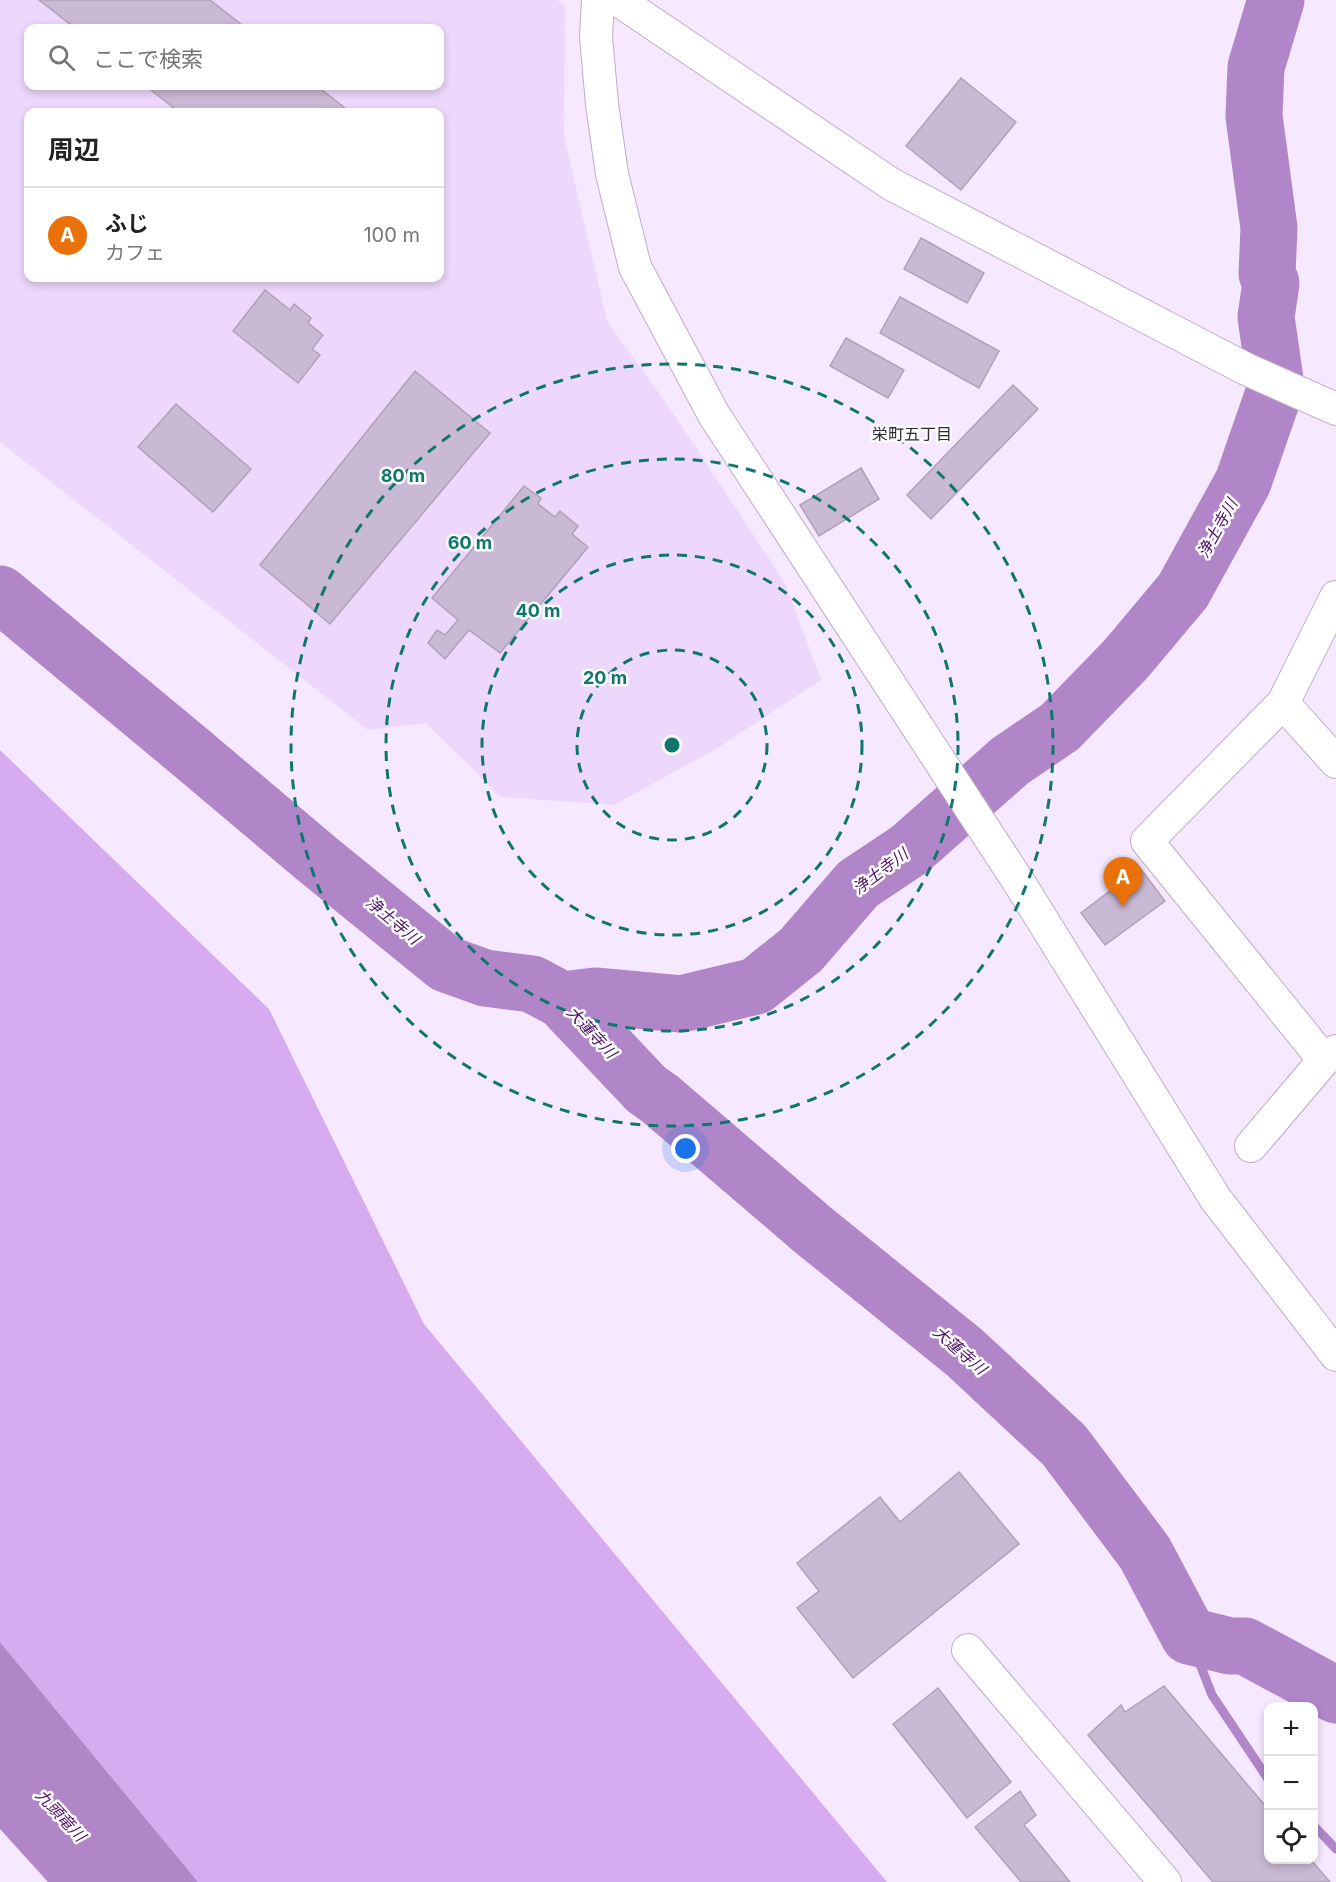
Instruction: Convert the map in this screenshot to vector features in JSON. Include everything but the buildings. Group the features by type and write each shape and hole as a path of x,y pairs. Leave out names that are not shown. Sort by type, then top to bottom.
{"street":[{"path":"598,0 596,37 602,104 612,174 635,267 714,415 1020,884 1215,1198 1336,1355"},
{"path":"618,0 891,184 1246,369 1336,409"},
{"path":"1251,1146 1330,1056 1147,841 1283,703 1336,597"},
{"path":"1283,703 1336,762"},
{"path":"968,1650 1165,1882"}],"shaded area":[{"path":"0,0 557,0 565,6 564,136 607,321 671,410 785,583 821,680 716,749 614,805 501,797 426,723 368,730 0,442"},
{"path":"0,750 269,1009 424,1324 887,1882 198,1882 0,1642"}],"water":[{"name":"九頭竜川","path":"0,1642 198,1882 48,1882 0,1829"}],"waterway":[{"name":"浄土寺川","path":"0,594 446,964 485,978 532,984 562,1000 595,996 681,1004 756,986 801,950 858,884 909,850 1010,761 1060,727 1126,659 1183,591 1243,482 1276,387 1266,317 1271,283 1267,274 1269,228 1254,116 1256,67 1276,0"},
{"name":"大蓮寺川","path":"562,1000 646,1089 813,1230 964,1352 1064,1445 1145,1553 1189,1636 1230,1646 1245,1646 1336,1695"},
{"path":"1189,1636 1212,1695 1264,1773"},
{"path":"1318,1830 1336,1849"}],"place":[{"name":"ふじ","path":"1123,907"}],"district":[{"name":"栄町五丁目","path":"912,434"}]}
